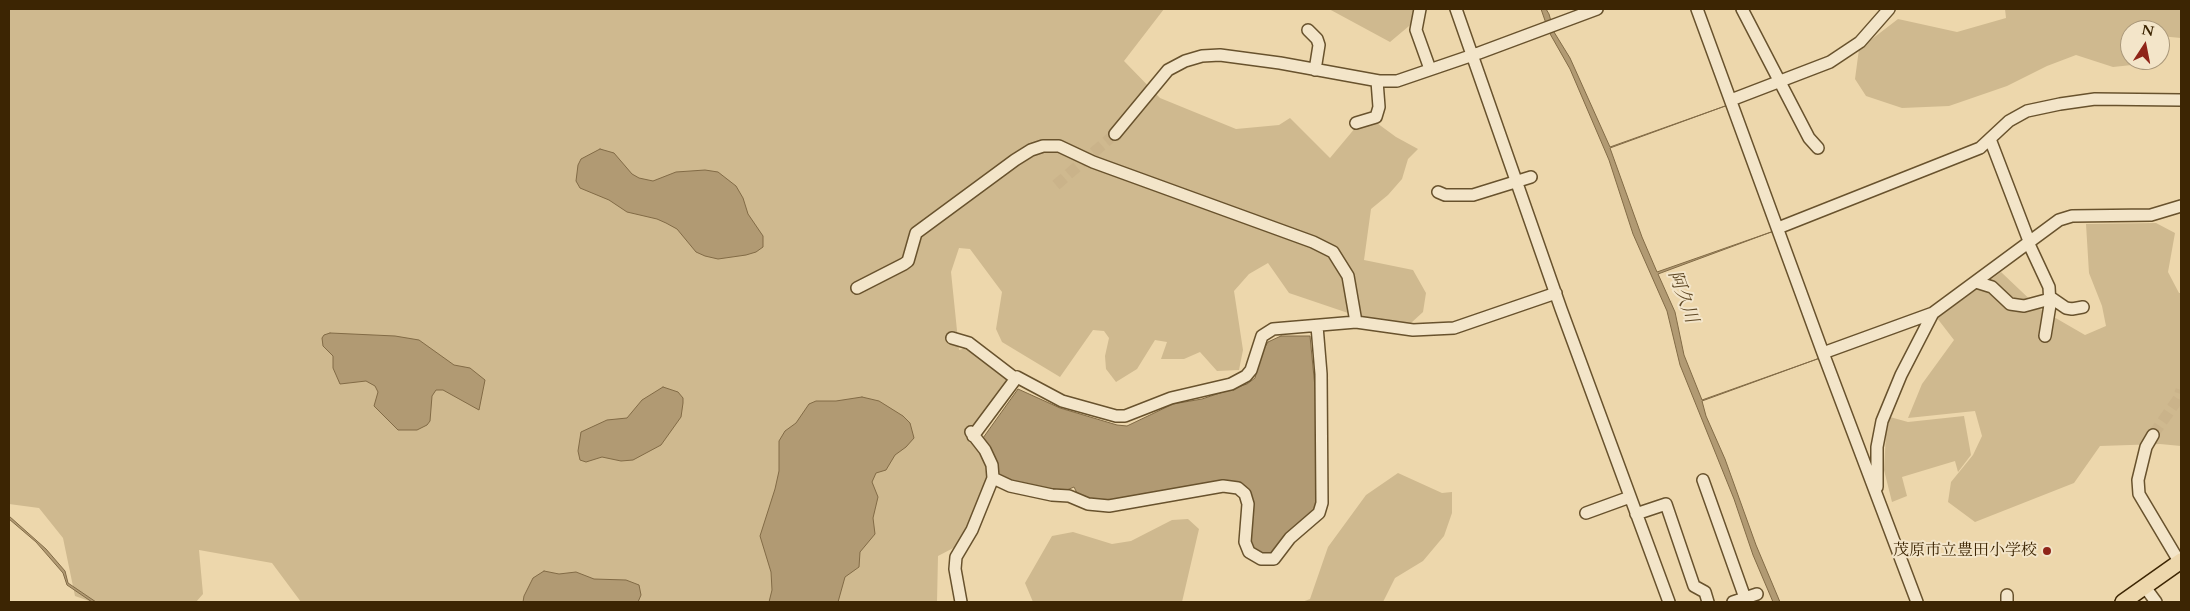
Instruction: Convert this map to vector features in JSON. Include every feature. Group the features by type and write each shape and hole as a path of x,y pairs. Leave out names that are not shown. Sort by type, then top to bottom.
{"main road":[{"path":"2123,602 2180,562"}],"street":[{"path":"1420,9 1416,30 1430,69"},
{"path":"1456,9 1516,182 1669,602"},
{"path":"1115,134 1128,120 1156,82 1168,70 1185,61 1202,56 1220,55 1377,81 1397,81 1597,9"},
{"path":"1697,9 1823,353 1877,491 1917,602"},
{"path":"1742,9 1809,138 1818,148"},
{"path":"1731,100 1830,62 1860,42 1889,9"},
{"path":"1308,30 1318,39 1319,45 1314,70"},
{"path":"1356,123 1376,117 1379,107 1377,81"},
{"path":"1778,228 1960,158 1980,148 2009,121 2026,111 2060,104 2113,98 2181,100"},
{"path":"1990,139 2028,241 2049,287 2050,298 2045,336"},
{"path":"857,288 904,264 908,260 916,233 1015,160 1031,150 1043,146 1059,146 1093,162 1313,242 1333,252 1348,276 1356,322"},
{"path":"1438,192 1445,195 1472,195 1531,177"},
{"path":"1823,353 1933,314 2028,241 2059,220 2072,216 2151,215 2181,206"},
{"path":"1976,282 1992,287 2010,304 2024,306 2050,298 2066,308 2083,307"},
{"path":"952,338 969,343 1016,379 1018,377 1062,400 1116,416 1125,416 1171,398 1230,384 1246,376 1251,370 1262,336 1273,330 1356,322 1413,330 1433,337 1459,334 1557,296"},
{"path":"1877,491 1877,447 1882,421 1905,367 1933,314"},
{"path":"993,478 1010,486 1052,495 1069,496 1088,504 1109,506 1223,486 1238,488 1245,494 1248,504 1245,542 1249,552 1261,559 1274,559 1290,538 1319,513 1322,503 1321,374 1316,326"},
{"path":"961,602 956,557 972,530 993,478 992,465 985,450 972,434 1016,379"},
{"path":"2153,435 2146,447 2138,480 2139,494 2180,562"},
{"path":"1703,480 1746,598"},
{"path":"1586,513 1630,497"},
{"path":"1636,514 1666,504 1694,586 1705,592 1708,602"},
{"path":"2145,587 2156,602"},
{"path":"1734,602 1757,594"}],"shaded area":[{"path":"9,9 1164,9 1124,61 1160,98 1236,129 1279,125 1290,118 1330,158 1366,115 1396,137 1418,149 1408,159 1402,179 1388,195 1371,209 1364,260 1413,270 1426,293 1423,312 1411,323 1394,326 1351,314 1289,293 1268,263 1249,274 1234,291 1243,350 1239,370 1217,371 1200,352 1184,359 1161,359 1167,342 1155,340 1137,369 1116,382 1106,369 1105,356 1109,338 1104,331 1093,330 1060,377 1002,342 996,329 1002,292 970,249 959,248 951,272 959,350 969,347 1010,381 969,436 986,458 990,478 961,544 938,556 937,602 301,602 272,563 199,550 203,594 196,602 92,602 75,596 63,538 39,508 9,504"},
{"path":"1329,9 1416,9 1415,21 1390,42"},
{"path":"1541,9 1546,9 1549,14 1554,32 1570,58 1610,147 1728,105 1610,148 1642,237 1657,272 1774,231 1658,274 1675,312 1684,355 1702,400 1820,358 1702,401 1706,416 1725,459 1756,545 1780,602 1773,602 1753,555 1734,499 1680,365 1667,311 1633,234 1609,160 1570,69 1549,32"},
{"path":"2005,9 2181,9 2181,38 2170,37 2170,20 2120,20 2120,66 2113,67 2076,55 2047,66 2007,86 1949,106 1902,108 1866,96 1855,79 1859,49 1898,19 1957,32 2006,18"},
{"path":"600,149 614,153 632,174 639,178 653,181 676,172 705,170 718,172 736,186 743,198 748,214 763,236 763,247 756,252 746,255 718,259 705,256 696,252 677,229 666,223 627,212 609,200 580,188 576,181 578,165 581,159"},
{"path":"2156,223 2175,233 2168,272 2179,293 2181,293 2181,446 2160,444 2100,446 2074,483 1975,522 1948,502 1951,482 1973,455 1982,436 1975,411 1908,418 1922,384 1954,340 1937,318 2001,272 2040,309 2085,335 2106,326 2102,306 2089,273 2086,224"},
{"path":"330,333 395,336 419,340 454,365 470,368 485,380 479,410 443,390 436,390 432,396 430,421 427,425 417,430 398,430 374,406 378,392 375,386 366,381 340,384 333,368 333,356 323,346 322,338"},
{"path":"1281,336 1310,336 1319,429 1322,503 1269,558 1251,550 1241,487 1096,505 1077,493 1074,487 1062,492 1020,486 998,474 989,447 983,438 1018,389 1060,408 1117,425 1127,426 1173,404 1202,399 1247,384 1255,378 1262,352 1268,342"},
{"path":"663,387 678,392 683,398 683,403 681,417 661,445 633,460 621,461 602,457 586,462 580,460 578,451 581,432 607,420 627,418 642,400"},
{"path":"862,397 879,401 903,416 910,423 914,438 895,455 886,470 876,473 872,482 878,497 873,518 875,534 860,552 859,567 845,577 838,602 769,602 772,590 771,572 760,536 779,471 779,441 785,431 796,423 809,404 816,401 836,401"},
{"path":"1964,416 1971,455 1958,472 1955,461 1902,477 1907,496 1892,502 1884,470 1886,434 1890,417 1908,422"},
{"path":"1398,473 1442,493 1452,492 1452,513 1444,536 1423,561 1395,578 1383,602 1302,602 1310,599 1328,547 1366,495"},
{"path":"9,516 46,549 65,571 68,583 96,602 92,602 67,585 63,573 36,542 9,519"},
{"path":"1188,519 1199,529 1182,602 1033,602 1025,583 1052,536 1073,532 1112,544 1131,541 1172,520"},
{"path":"544,571 559,574 576,572 594,579 626,580 639,585 641,595 638,602 523,602 533,578"}],"tunnel":[{"path":"1056,185 1115,134"},
{"path":"2153,435 2178,399 2181,390"}],"place":[{"name":"茂原市立豊田小学校","path":"2047,551"}],"water label":[{"name":"阿久川","path":"1682,297"}]}
